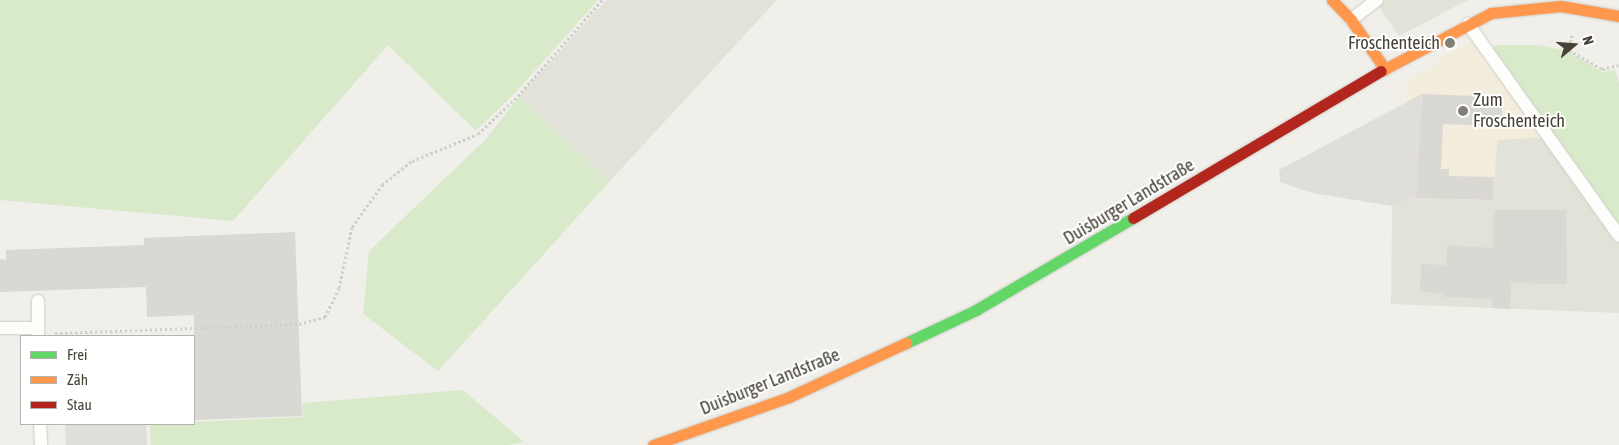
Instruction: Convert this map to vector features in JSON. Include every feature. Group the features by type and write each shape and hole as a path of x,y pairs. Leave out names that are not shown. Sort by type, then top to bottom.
{"main road":[{"path":"1332,0 1351,20 1385,69"},
{"name":"Duisburger Landstraße","path":"652,445 789,397 976,310 1385,69 1492,12 1517,8 1577,7 1619,16"}],"lane":[{"path":"1351,20 1377,0"},
{"path":"1468,24 1619,236"},
{"path":"0,328 38,333 38,301"},
{"path":"40,425 41,445"}],"path":[{"path":"38,333 300,324 325,317 339,288 352,227 382,185 412,161 478,134 518,96 602,0"},
{"path":"1577,7 1569,50 1602,69 1619,65"}],"shaded area":[{"path":"606,0 777,0 609,182 519,97"},
{"path":"1374,0 1468,0 1399,36"},
{"path":"1472,40 1543,137 1497,140 1493,200 1417,198 1405,202 1406,81"},
{"path":"1422,94 1416,198 1392,206 1312,193 1280,182 1279,170"},
{"path":"1543,137 1619,243 1619,313 1391,304 1392,206 1416,198 1493,200 1497,140"},
{"path":"65,425 146,425 147,445 66,445"}],"green space":[{"path":"0,0 598,0 515,93 476,131 388,45 233,221 0,200"},
{"path":"1496,45 1537,45 1569,51 1602,72 1615,70 1619,82 1619,232 1490,51"},
{"path":"519,97 609,182 438,371 363,314 369,251 485,140"},
{"path":"463,390 524,442 509,445 151,445 150,425 195,425 195,422 302,417 303,403"}],"building":[{"path":"1422,94 1502,97 1502,126 1443,124 1441,169 1449,169 1449,176 1494,177 1493,200 1416,198"},
{"path":"1494,210 1566,210 1567,284 1511,283 1510,309 1492,308 1492,299 1444,297 1444,293 1420,292 1421,264 1446,265 1447,245 1493,248"},
{"path":"295,232 302,416 195,420 194,315 147,317 146,287 0,292 0,259 6,260 6,250 144,245 144,238"}],"traffic: fast":[{"path":"906,343 976,310 1133,218"}],"traffic: slow":[{"path":"1332,0 1351,20 1385,69"},
{"path":"1381,71 1491,13 1561,6 1619,16"},
{"path":"653,445 789,397 906,343"}],"traffic: jam":[{"path":"1133,218 1381,71"}],"place":[{"name":"Froschenteich","path":"1450,43"},
{"name":"Zum Froschenteich","path":"1463,111"}]}
